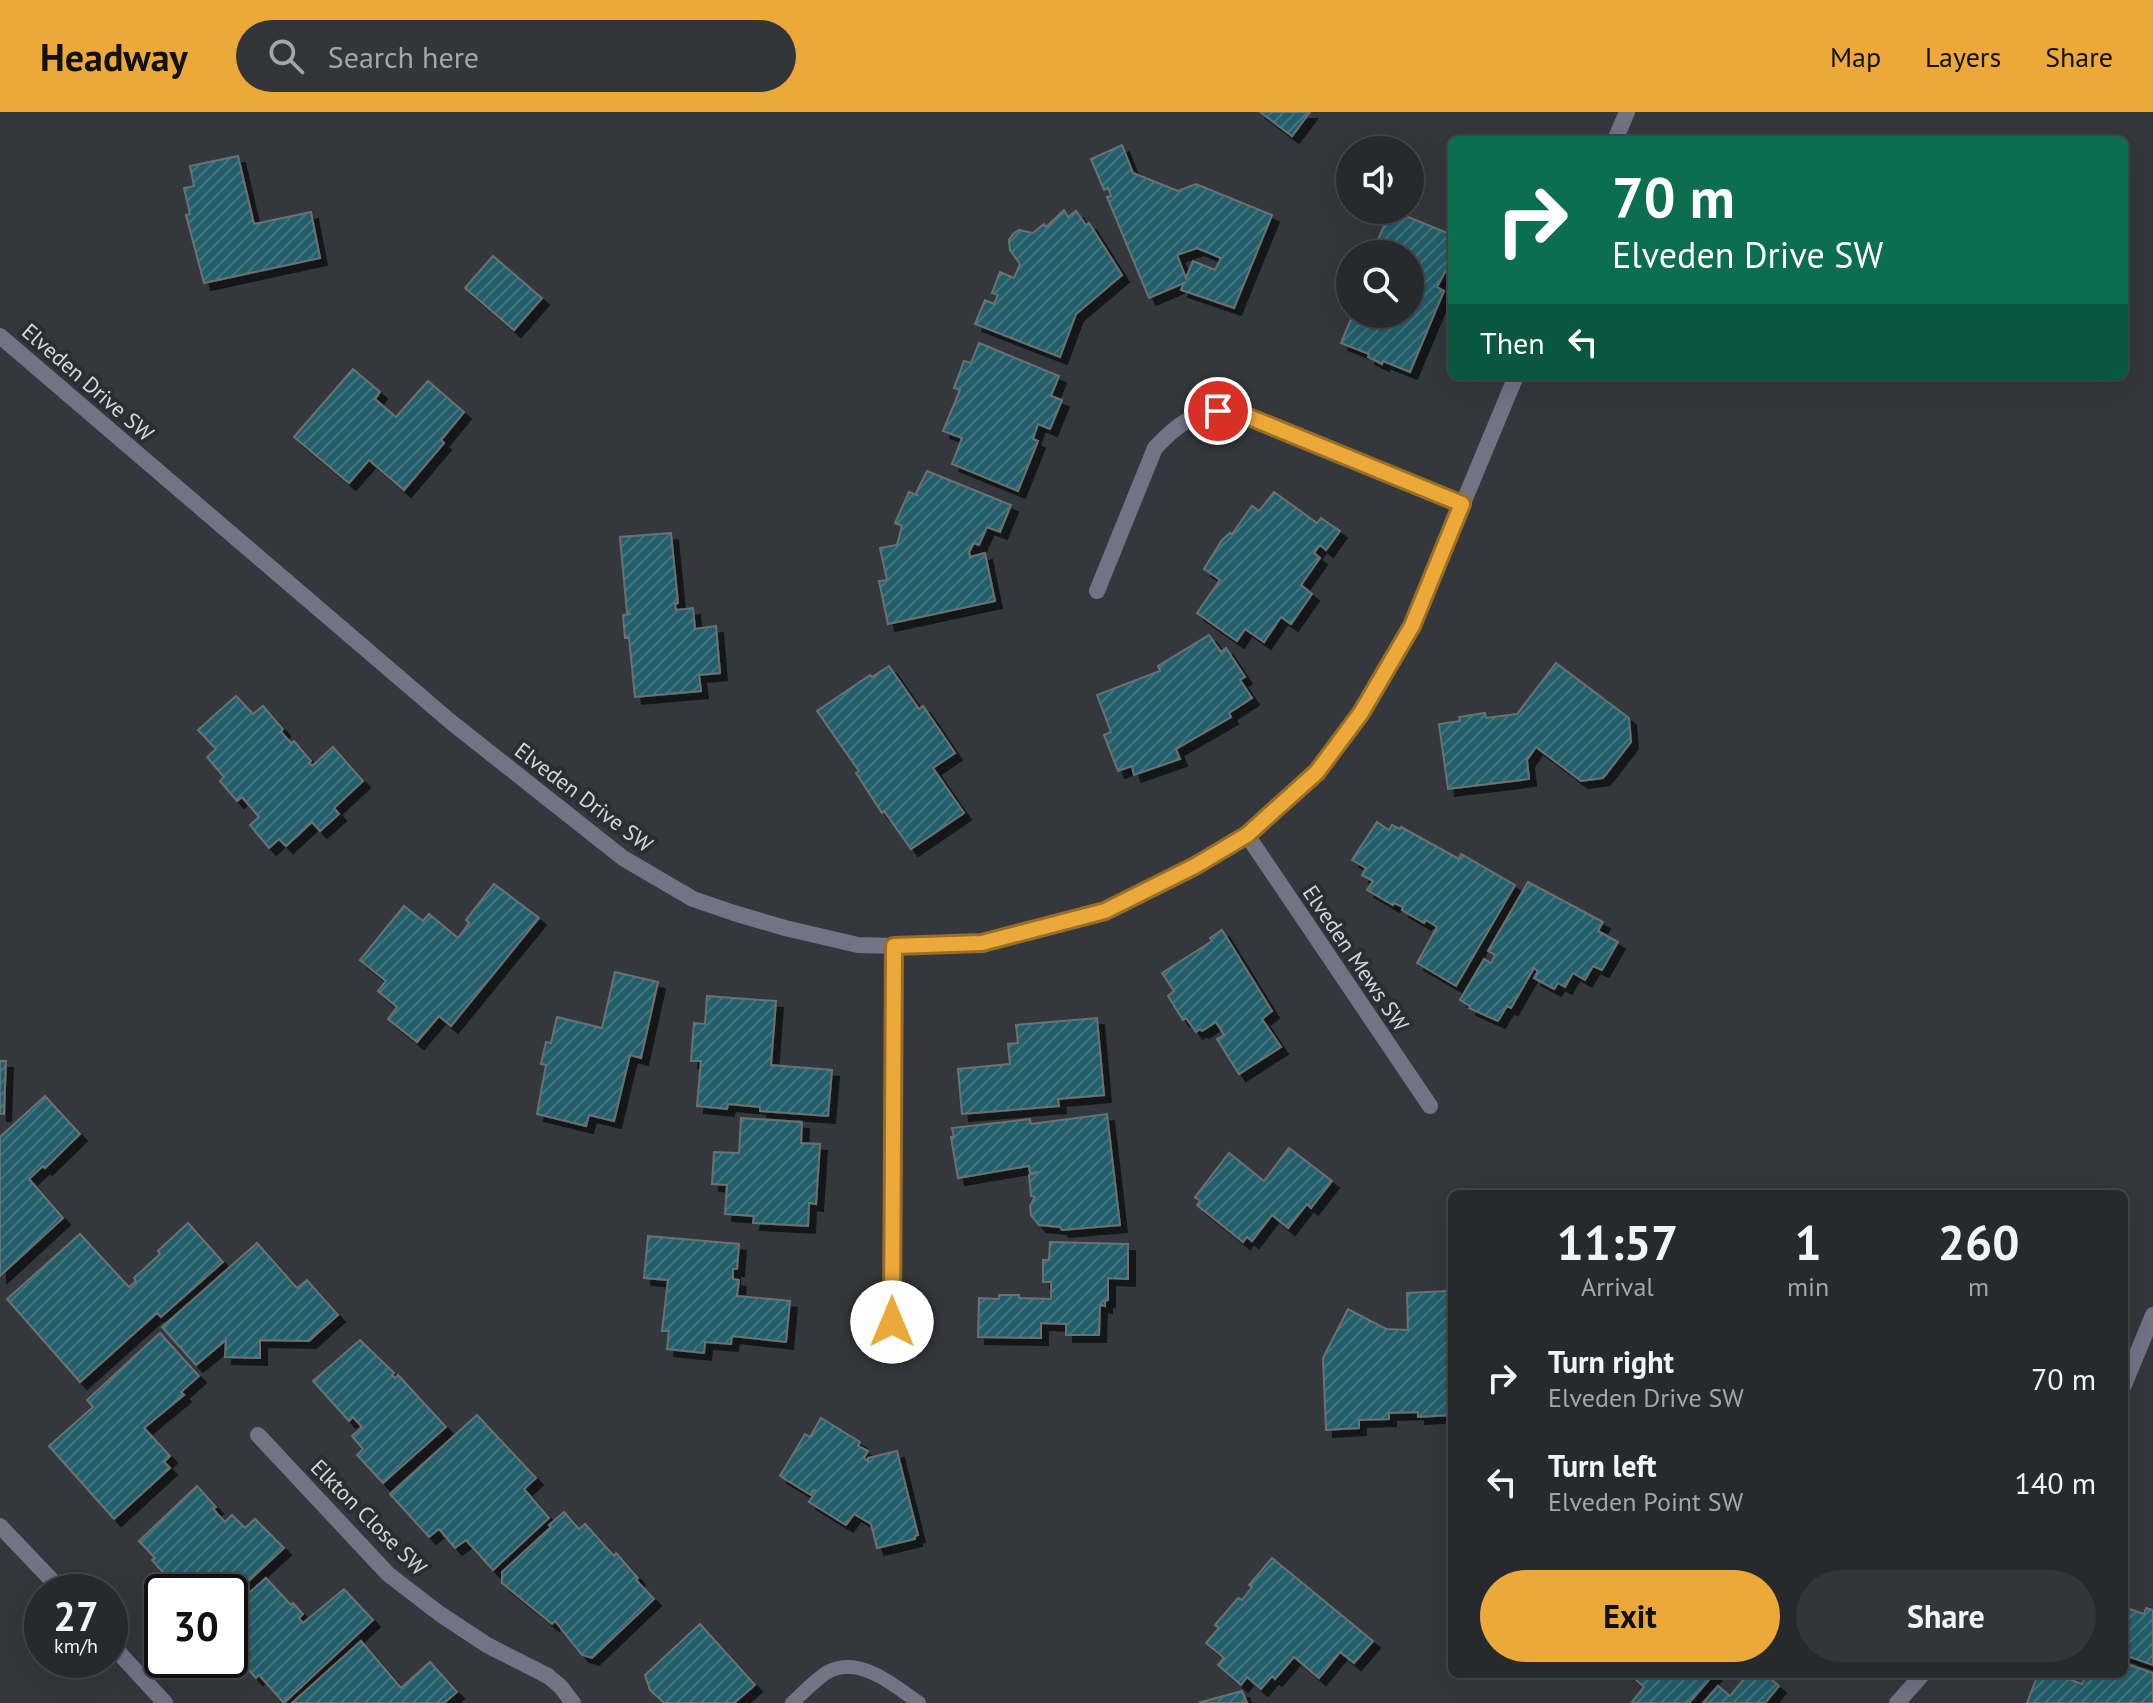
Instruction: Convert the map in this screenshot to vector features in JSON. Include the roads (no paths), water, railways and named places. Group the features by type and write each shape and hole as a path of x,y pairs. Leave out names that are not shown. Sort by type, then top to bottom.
{"street":[{"path":"1617,136 1627,112"},
{"name":"Elveden Drive SW","path":"0,336 451,722 623,858 693,899 785,928 858,945 982,943 1105,911 1195,866 1247,835 1317,772 1361,713 1412,626 1514,380"},
{"path":"1097,591 1155,448 1172,430 1199,415 1218,411 1244,415 1462,504"},
{"name":"Elveden Mews SW","path":"1247,835 1430,1106"},
{"path":"892,1322 894,946"},
{"path":"2128,1375 2153,1315"},
{"name":"Elkton Close SW","path":"258,1435 388,1574 487,1645 548,1676 573,1703"},
{"path":"0,1526 46,1574"},
{"path":"128,1663 165,1703"},
{"path":"1897,1703 1919,1678"}],"lane":[{"path":"792,1703 828,1671 849,1667 865,1669 919,1703"}]}
